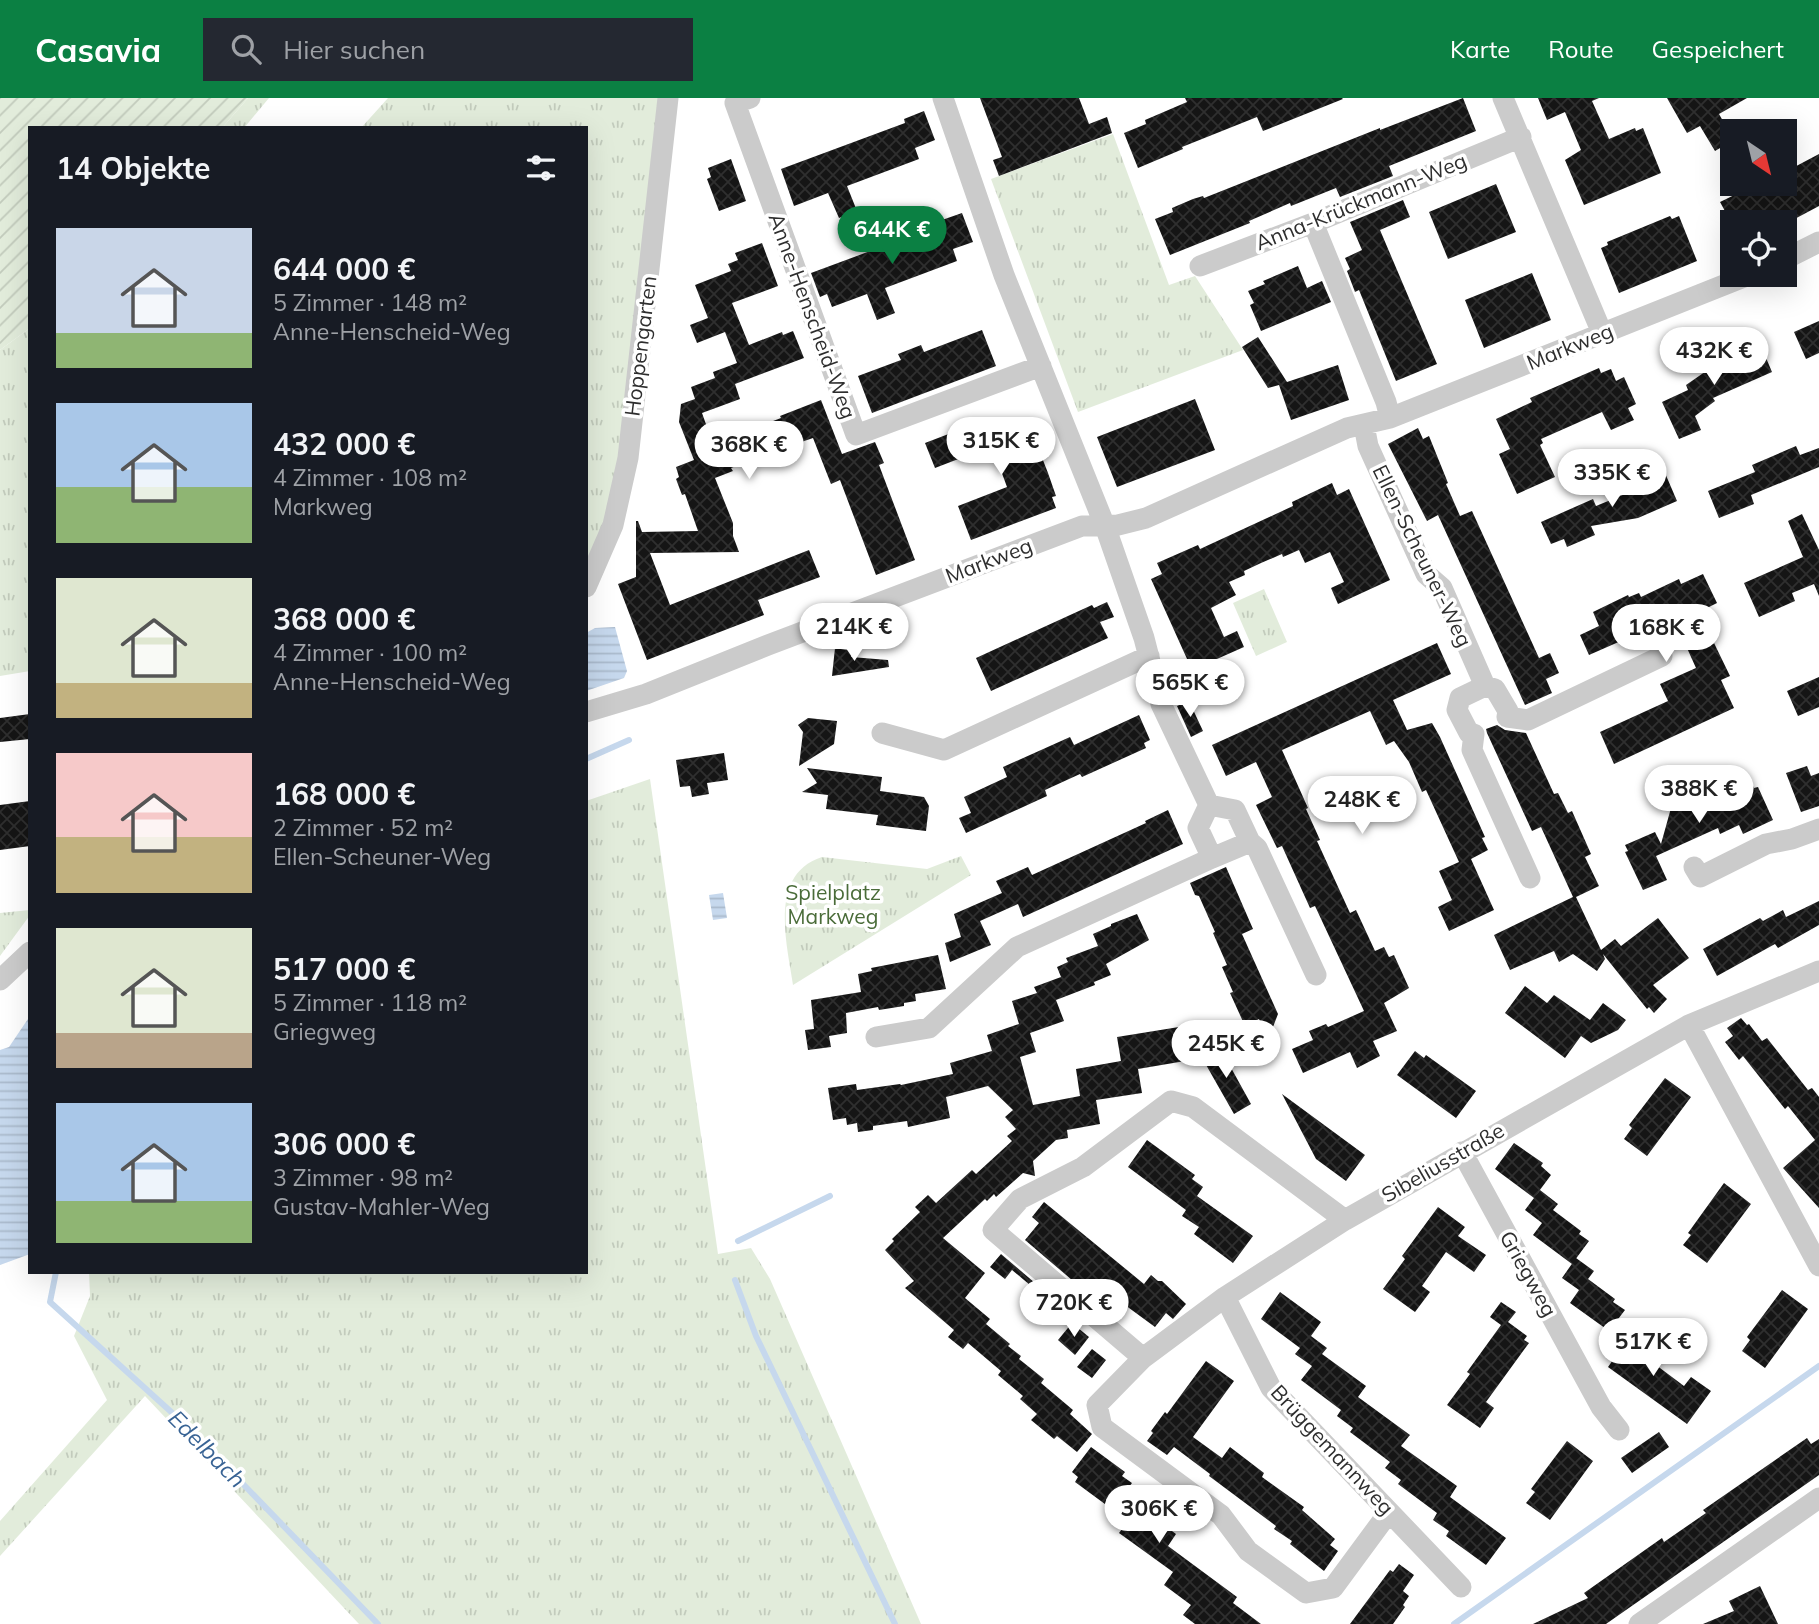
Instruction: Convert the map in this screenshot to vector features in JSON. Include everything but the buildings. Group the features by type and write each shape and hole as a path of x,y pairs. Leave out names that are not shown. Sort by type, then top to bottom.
{"street":[{"name":"Hoppengarten","path":"588,582 612,525 628,458 668,98"},
{"name":"Anne-Henscheid-Weg","path":"750,98 735,103 856,435 1041,366"},
{"path":"943,98 1004,275 1105,526 1149,656 1161,704 1209,805"},
{"path":"1503,98 1602,333"},
{"name":"Anna-Krückmann-Weg","path":"1200,265 1313,223 1521,137"},
{"path":"1313,223 1386,402 1390,418"},
{"path":"1797,253 1819,242"},
{"name":"Markweg","path":"588,711 646,694 1082,526 1105,526 1146,518 1347,428 1390,418 1720,286"},
{"name":"Ellen-Scheuner-Weg","path":"1364,425 1368,446 1426,574 1441,589 1485,685 1495,689 1508,711 1507,717"},
{"path":"882,733 944,750 1149,656"},
{"path":"1485,685 1460,698 1457,709 1469,733 1480,734 1506,721 1507,717 1528,720 1662,656"},
{"path":"1474,734 1472,750 1530,878"},
{"path":"1209,805 1236,810 1250,842 1257,848 1316,975"},
{"path":"1209,805 1198,828 1212,858"},
{"path":"1694,867 1700,877 1766,844 1792,839 1819,829"},
{"path":"876,1037 929,1028 1017,947 1250,842"},
{"path":"0,980 28,954"},
{"name":"Sibeliusstraße","path":"1389,1512 1333,1588 1306,1593 1248,1551 1221,1515 1102,1427 1097,1405 1143,1358 1225,1297 1345,1220 1689,1025 1819,971"},
{"path":"1689,1025 1819,1266"},
{"path":"1143,1358 993,1230 1020,1199 1083,1167 1171,1101 1193,1107 1345,1220"},
{"name":"Griegweg","path":"1462,1152 1601,1408 1619,1430"},
{"name":"Brüggemannweg","path":"1225,1297 1271,1388 1461,1587"},
{"path":"1639,1624 1819,1498"}],"green space":[{"path":"0,98 248,98 224,126 28,126 28,329 0,350"},
{"path":"248,98 269,98 246,126 224,126"},
{"path":"388,98 660,98 622,458 607,521 588,566 588,126 363,126"},
{"path":"1113,134 1169,285 1195,276 1243,350 1078,412 991,179"},
{"path":"28,329 28,671 0,676 0,350"},
{"path":"1264,589 1287,642 1256,656 1233,603"},
{"path":"650,779 718,1254 751,1248 770,1279 921,1624 359,1624 145,1396 0,1556 0,1521 107,1400 74,1336 90,1296 89,1274 588,1274 588,800"},
{"name":"Spielplatz Markweg","path":"961,856 971,875 793,985 787,950 785,912 794,878 805,866 822,857 927,869"},
{"path":"28,910 28,918 0,956 0,913"}],"water":[{"path":"615,627 627,671 624,678 588,690 588,632 595,628"},
{"path":"723,893 727,918 713,920 709,895"},
{"path":"28,1019 28,1255 0,1265 0,1050 9,1047"}],"waterway":[{"path":"588,758 629,740"},
{"path":"738,1241 830,1196"},
{"name":"Edelbach","path":"56,1274 50,1302 190,1429 378,1624"},
{"path":"735,1280 756,1336 895,1624"},
{"path":"1454,1624 1819,1366"}]}
